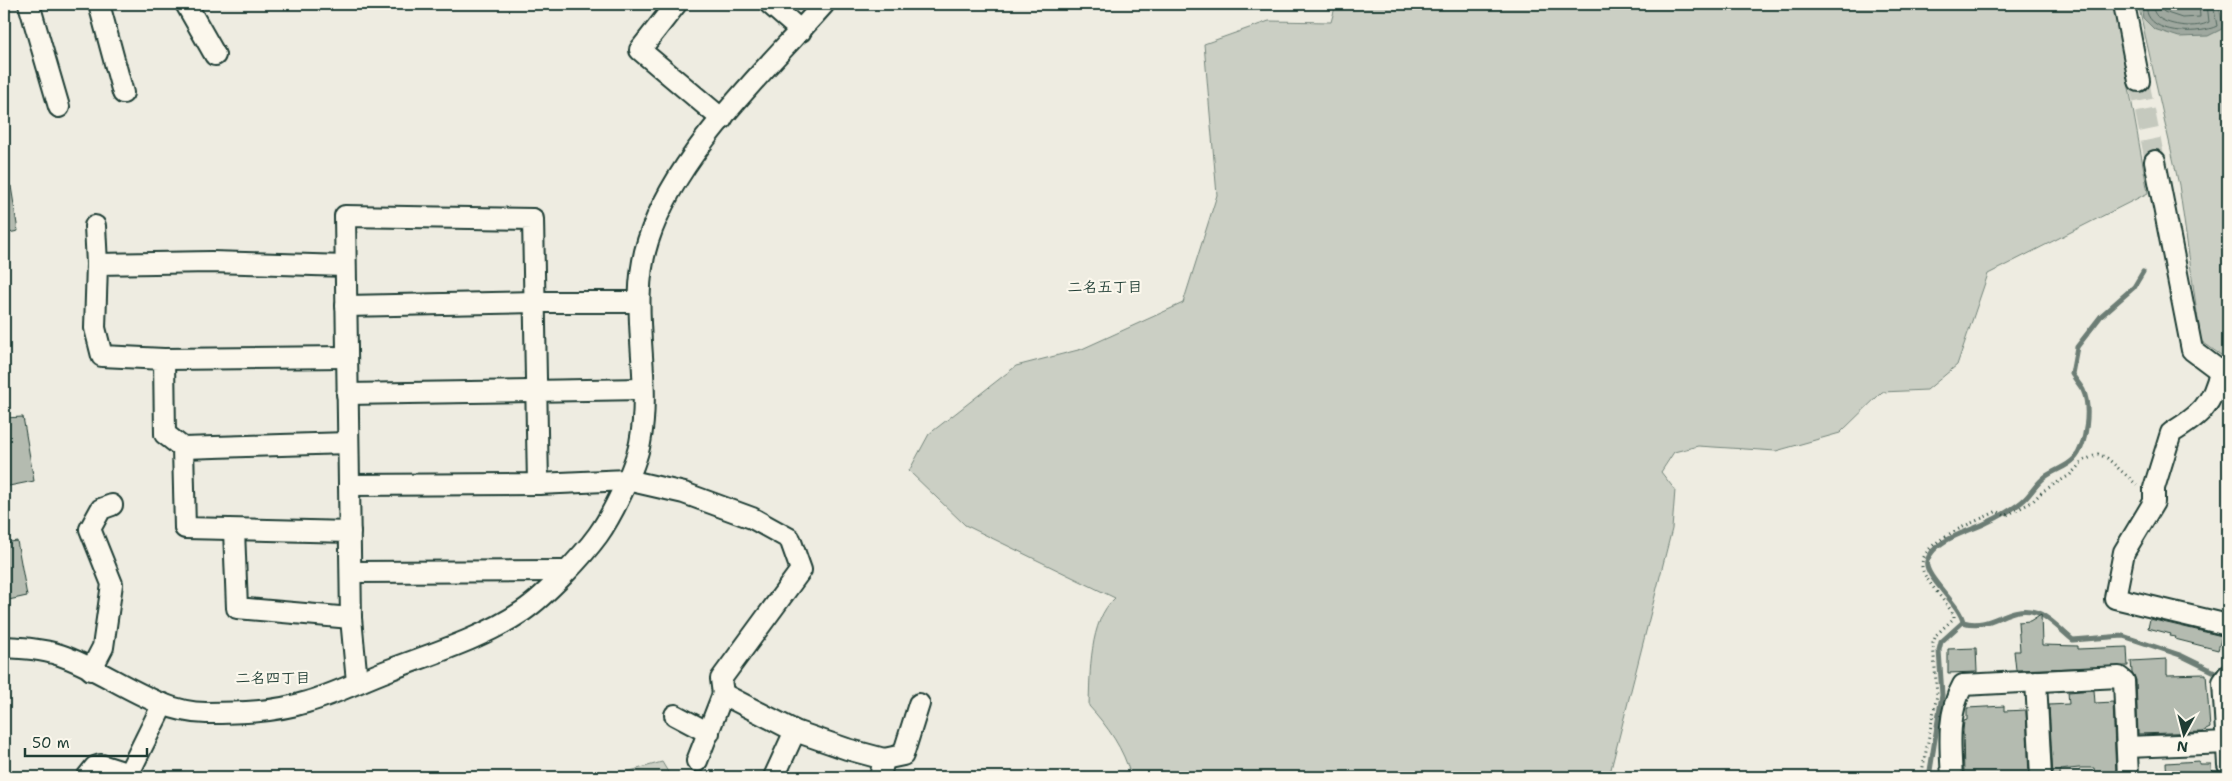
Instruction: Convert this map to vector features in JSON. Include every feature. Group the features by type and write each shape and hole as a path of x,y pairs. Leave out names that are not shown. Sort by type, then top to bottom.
{"street":[{"path":"30,4 59,107"},
{"path":"98,4 123,93"},
{"path":"186,4 215,55"},
{"path":"676,4 640,50 722,119"},
{"path":"770,4 801,30"},
{"path":"4,647 31,649 61,656 163,704 202,713 257,712 306,702 490,630 523,611 566,571 599,534 627,480 640,443 643,345 639,302 640,270 648,240 660,209 688,163 722,119 824,4"},
{"path":"2124,4 2139,81"},
{"path":"2155,161 2192,350 2224,370 2200,415 2171,433 2154,492 2154,502 2124,552 2115,598 2228,624"},
{"path":"357,682 352,618 348,485 345,216 533,219 538,484"},
{"path":"95,226 97,264 95,328 102,356 164,359 347,357"},
{"path":"97,264 211,262 345,266"},
{"path":"346,306 639,302"},
{"path":"164,359 165,434 183,448 348,443"},
{"path":"347,394 643,389"},
{"path":"183,448 184,528 350,532"},
{"path":"348,485 538,484 627,480 684,493 752,518 790,539 801,570 721,679 723,694 697,761"},
{"path":"91,670 103,646 112,584 90,529 101,509 112,505"},
{"path":"234,530 237,608 352,618"},
{"path":"351,572 566,571"},
{"path":"1952,777 1949,728 1959,692 1963,685 2119,677 2124,681 2128,777"},
{"path":"2226,678 2228,764"},
{"path":"2036,681 2041,777"},
{"path":"723,694 795,731 846,749 882,768 903,755 919,704"},
{"path":"87,777 95,766 102,765 128,776 163,704"},
{"path":"675,715 709,733"},
{"path":"774,777 795,731"},
{"path":"2128,747 2228,743"}],"path":[{"path":"1920,777 1924,770 1928,735 1937,694 1933,643 1936,635 1954,618 1954,615 1922,570 1923,559 1930,549 1963,526 1984,519 1997,511 2005,516 2021,509 2043,491 2070,476 2082,461 2098,454 2107,458 2142,488 2154,492"}],"shaded area":[{"path":"1336,4 2114,4 2148,193 1988,274 1957,365 1927,390 1882,392 1840,433 1776,451 1698,446 1674,452 1661,472 1675,490 1672,529 1609,777 1131,777 1124,757 1114,739 1089,706 1091,664 1096,633 1106,608 1115,598 965,525 909,471 929,434 1016,366 1082,349 1183,303 1217,195 1204,44 1269,21 1331,22"},
{"path":"2138,4 2228,4 2228,360 2201,341 2179,185"},
{"path":"662,762 671,777 609,777"}],"water":[{"path":"2141,4 2218,4 2224,28 2208,36 2179,37 2154,29 2143,18"}],"building":[{"path":"11,186 18,231 4,234 4,187"},
{"path":"23,417 34,481 4,487 4,418"},
{"path":"17,541 27,596 4,601 4,543"},
{"path":"2041,614 2042,645 2078,646 2078,649 2127,647 2128,666 2016,670 2014,651 2020,651 2018,622 2030,621"},
{"path":"2150,619 2222,636 2218,650 2175,639 2176,637 2170,636 2171,634 2148,628"},
{"path":"1976,648 1977,672 1948,673 1948,649"},
{"path":"2167,659 2167,675 2206,674 2210,728 2202,732 2138,734 2136,680 2132,672 2131,661"},
{"path":"2094,690 2095,703 2113,702 2116,774 2095,776 2094,768 2079,768 2060,770 2060,777 2053,777 2049,705 2069,704 2068,692"},
{"path":"2004,706 2004,711 2026,710 2029,776 1964,777 1963,731 1964,721 1967,720 1967,708"},
{"path":"2199,761 2199,764 2211,764 2212,777 2167,777 2166,763"}],"waterway":[{"path":"1963,622 1956,607 1936,582 1927,567 1927,561 1931,553 1952,537 1991,521 2012,509 2025,499 2045,477 2074,459 2082,445 2087,416 2087,406 2083,390 2072,374 2077,347 2101,316 2134,287 2143,272"},
{"path":"1929,777 1942,695 1939,650 1941,642 1963,622 1982,623 2016,611 2035,612 2049,620 2073,640 2123,636 2180,655 2221,675"}],"tunnel":[{"path":"2139,81 2155,161"}],"district":[{"name":"二名五丁目","path":"1105,287"},
{"name":"二名四丁目","path":"273,678"}]}
